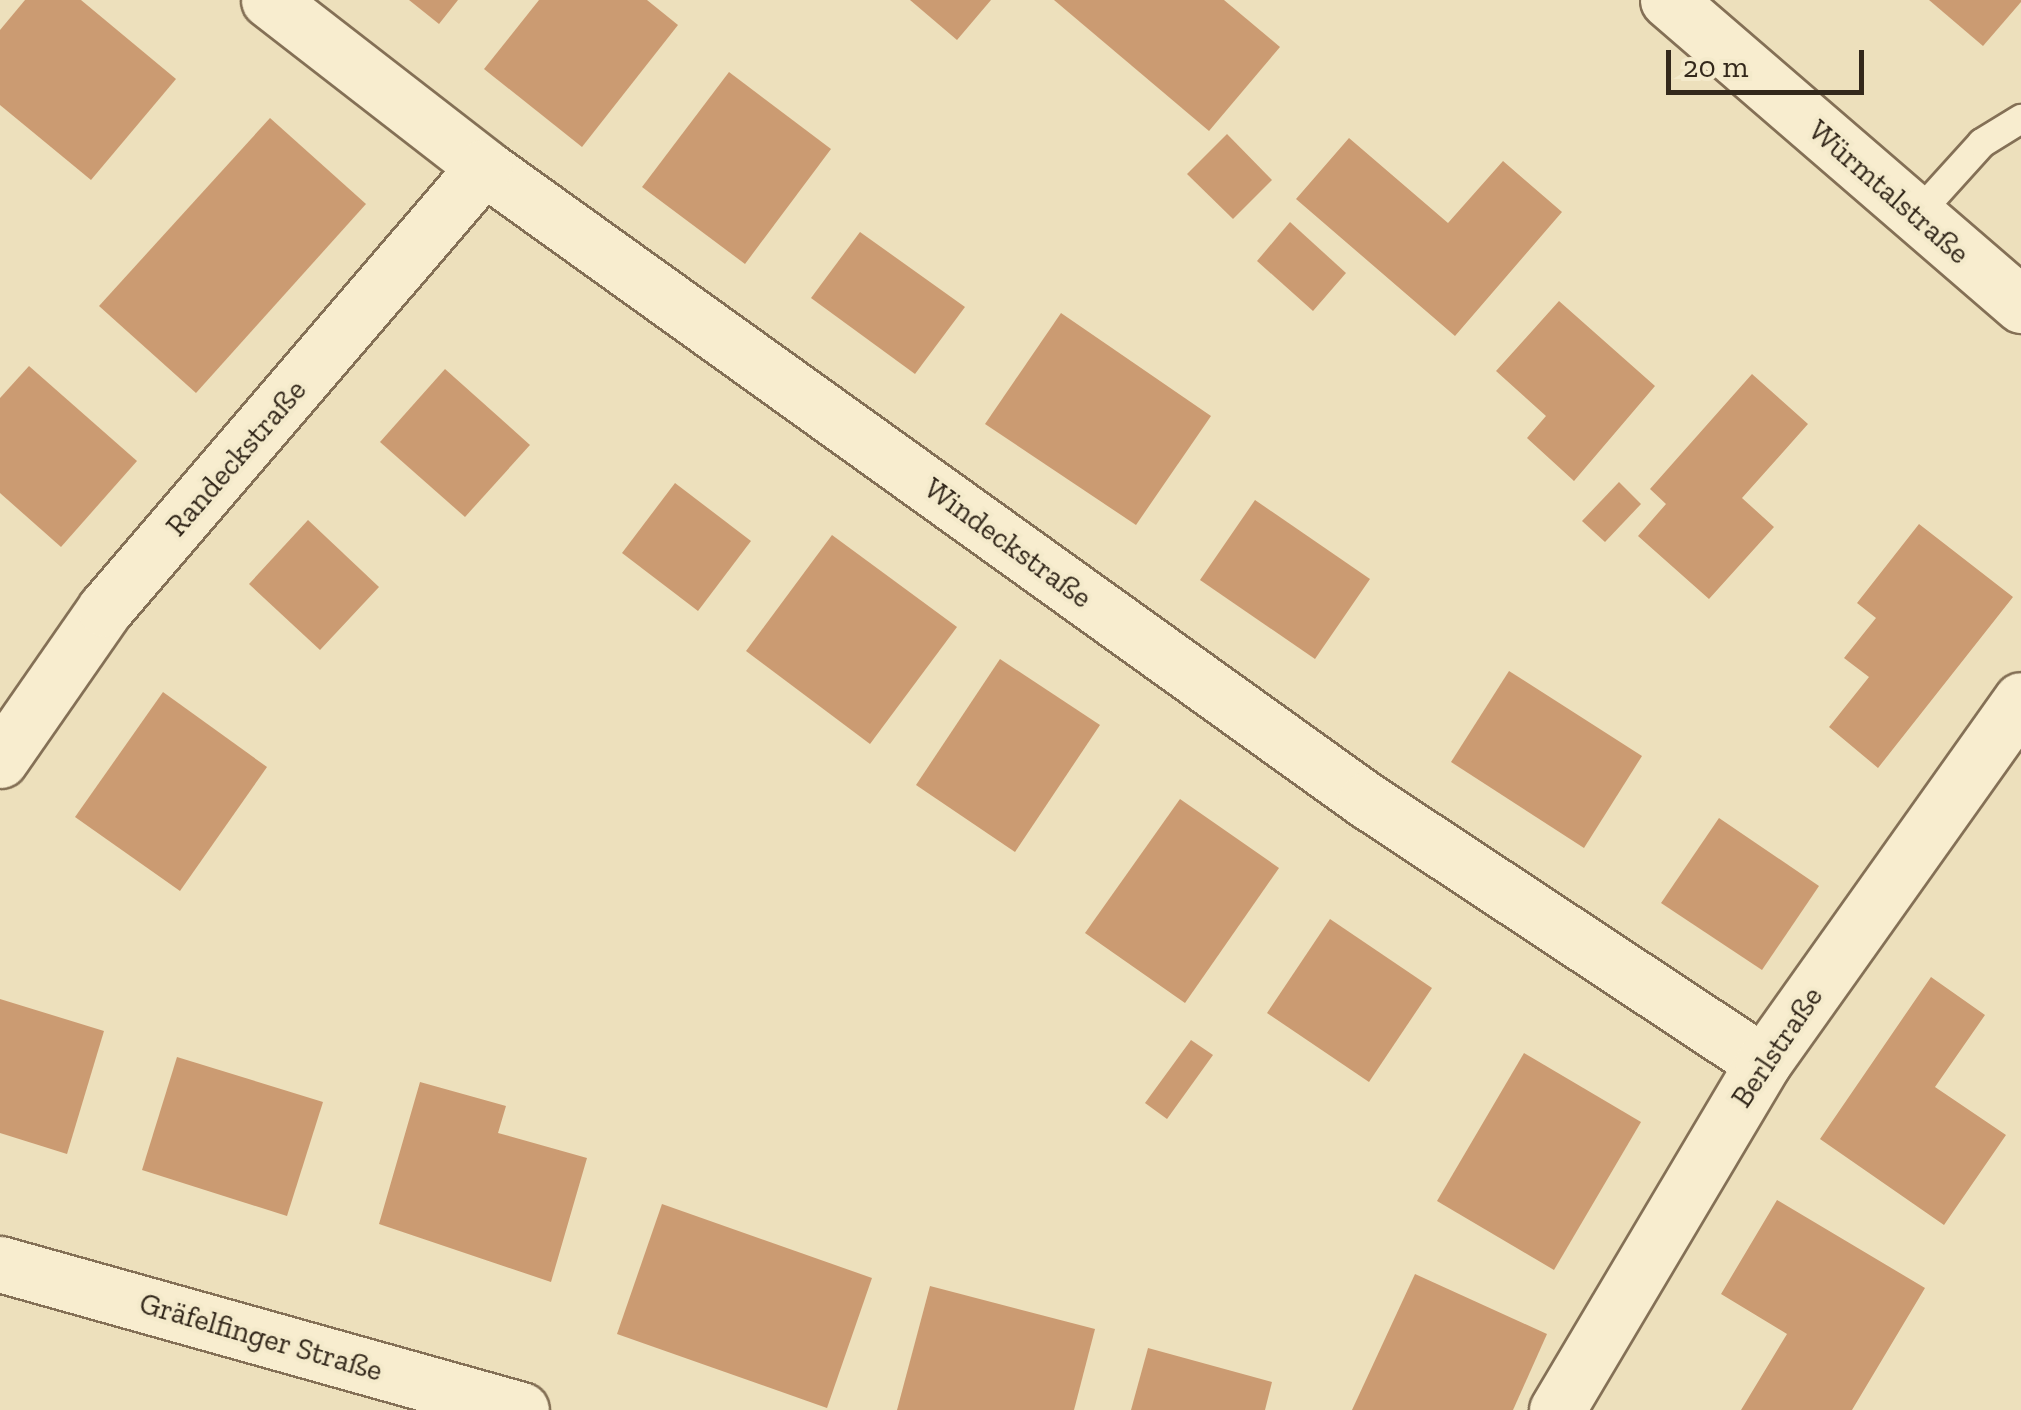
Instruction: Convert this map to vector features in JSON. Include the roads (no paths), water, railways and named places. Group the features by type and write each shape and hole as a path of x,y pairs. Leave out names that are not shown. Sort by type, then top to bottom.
{"street":[{"name":"Windeckstraße","path":"269,0 484,167 1366,800 1763,1063"},
{"name":"Würmtalstraße","path":"1685,5 1916,216 2021,306"},
{"name":"Randeckstraße","path":"0,760 106,609 484,167"},
{"name":"Berlstraße","path":"1556,1410 1763,1063 2021,700"},
{"name":"Gräfelfinger Straße","path":"0,1264 522,1410"}],"lane":[{"path":"1916,216 1982,143 2021,119"}]}
